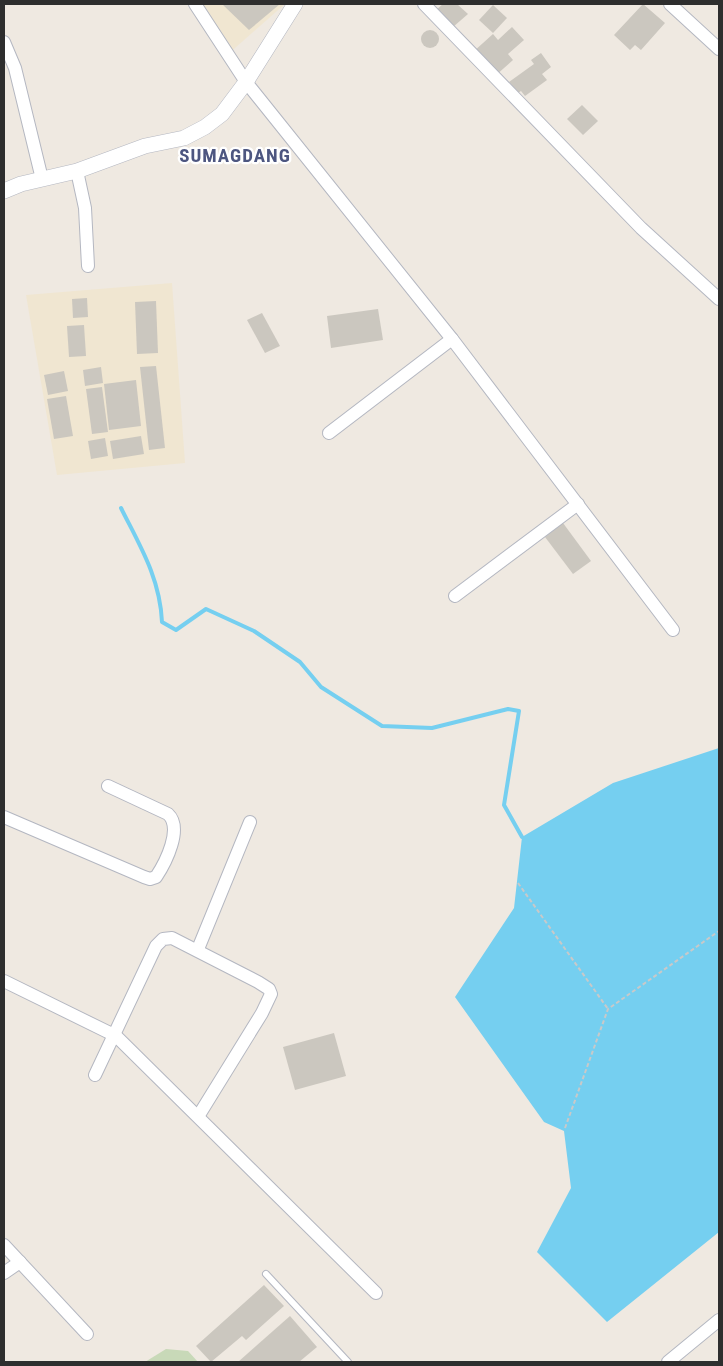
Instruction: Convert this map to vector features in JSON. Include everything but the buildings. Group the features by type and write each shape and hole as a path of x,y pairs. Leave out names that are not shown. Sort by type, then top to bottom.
{"street":[{"path":"195,4 246,82 452,339 673,630"},
{"path":"4,191 42,179 77,171 145,146 184,138 205,127 222,114 246,82 295,4"},
{"path":"424,4 640,228 719,298"},
{"path":"670,4 719,48"},
{"path":"4,42 15,68 42,179"},
{"path":"77,171 85,208 88,266"},
{"path":"329,433 452,339"},
{"path":"455,596 578,504"},
{"path":"4,817 144,877 150,879 156,877 174,835 173,818 108,786"},
{"path":"198,949 250,822"},
{"path":"95,1076 116,1036 159,942 172,938 198,949 258,982 269,990 271,994 262,1013 199,1116"},
{"path":"4,981 116,1036 376,1293"},
{"path":"4,1245 87,1334"},
{"path":"4,1274 20,1262"},
{"path":"668,1362 719,1320"}],"lane":[{"path":"266,1274 348,1362"}],"path":[{"path":"518,883 608,1009"},
{"path":"565,1128 608,1009 719,931"}],"shaded area":[{"path":"195,4 285,4 227,55"},
{"path":"172,283 185,463 57,475 26,295"}],"green space":[{"path":"166,1349 188,1351 198,1362 145,1362"}],"water":[{"path":"719,748 719,1232 607,1322 537,1252 571,1188 564,1131 544,1122 455,997 514,908 522,837 613,783"}],"waterway":[{"path":"121,508 148,563 157,591 162,622 176,630 206,609 254,631 300,662 321,687 382,726 432,728 508,709 519,711 504,805 522,837"}],"district":[{"name":"SUMAGDANG","path":"235,155"}]}
